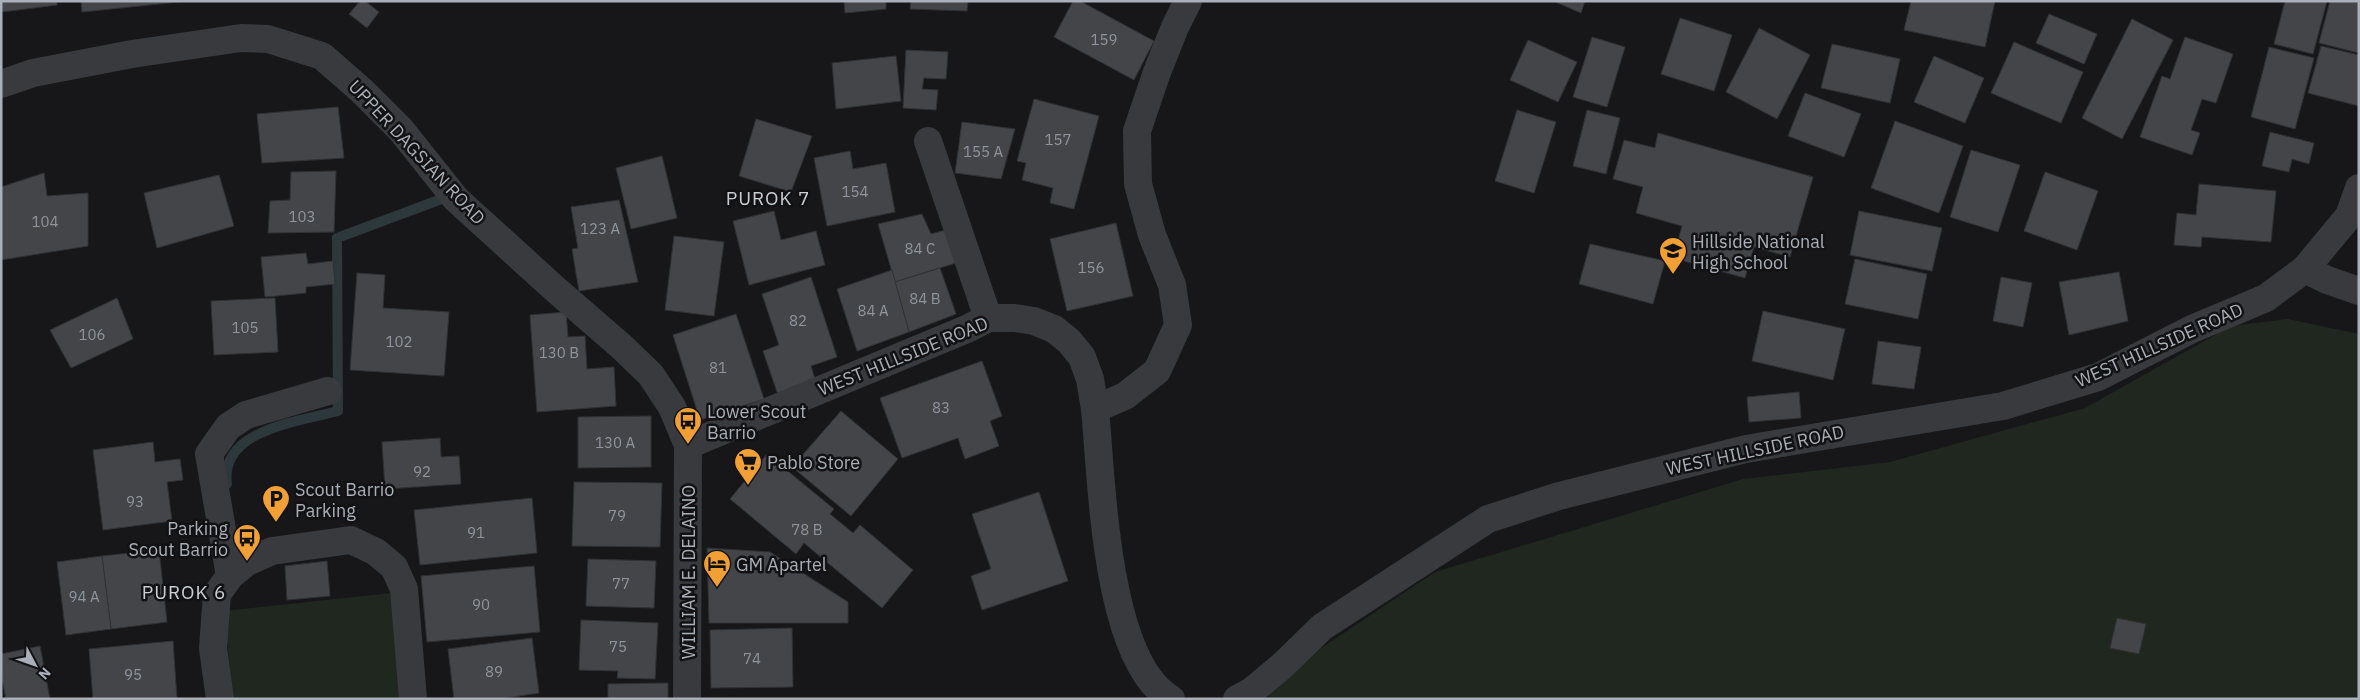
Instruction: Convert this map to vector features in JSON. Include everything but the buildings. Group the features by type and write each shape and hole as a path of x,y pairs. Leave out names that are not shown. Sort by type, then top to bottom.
{"street":[{"path":"1096,409 1125,396 1157,371 1178,325 1172,285 1152,235 1138,184 1137,131 1157,72 1175,27 1188,1"},
{"name":"UPPER DAGSIAN ROAD","path":"1,84 33,73 114,57 241,38 268,40 322,56 362,91 401,130 456,199 554,289 622,346 651,375 672,407 688,445"},
{"path":"928,141 988,318"},
{"name":"WEST HILLSIDE ROAD","path":"1237,699 1252,690 1283,665 1322,627 1488,519 1559,496 1746,449 2003,406 2098,377 2192,329 2266,298 2305,269 2350,231 2349,216 2359,188"},
{"path":"2305,269 2327,280 2359,291"},
{"name":"WEST HILLSIDE ROAD","path":"688,445 960,332 988,318 1034,321 1054,329 1069,341 1082,357 1090,379 1096,409 1115,590 1133,653 1148,680 1171,699"},
{"path":"230,576 209,454 228,427 246,415 328,391"},
{"name":"WILLIAM E. DELAINO","path":"687,699 688,445"},
{"path":"220,699 214,648 217,594 230,576 247,562 272,551 350,540 376,552 394,567 404,589 413,699"}],"shaded area":[{"path":"2288,319 2359,334 2359,699 1267,699 1278,677 1435,572 1743,479 1890,462 2085,408 2231,326"},
{"path":"391,593 401,699 233,699 224,611"}],"waterway":[{"path":"227,484 228,466 236,451 249,440 265,431 284,424 338,411 337,238 447,197"}],"place":[{"name":"Hillside National High School","path":"1673,275"},
{"name":"Lower Scout Barrio","path":"688,445"},
{"name":"Pablo Store","path":"748,486"},
{"name":"Scout Barrio Parking","path":"276,523"},
{"name":"Parking Scout Barrio","path":"247,562"},
{"name":"GM Apartel","path":"717,588"}],"district":[{"name":"PUROK 7","path":"768,198"},
{"name":"PUROK 6","path":"184,592"}]}
